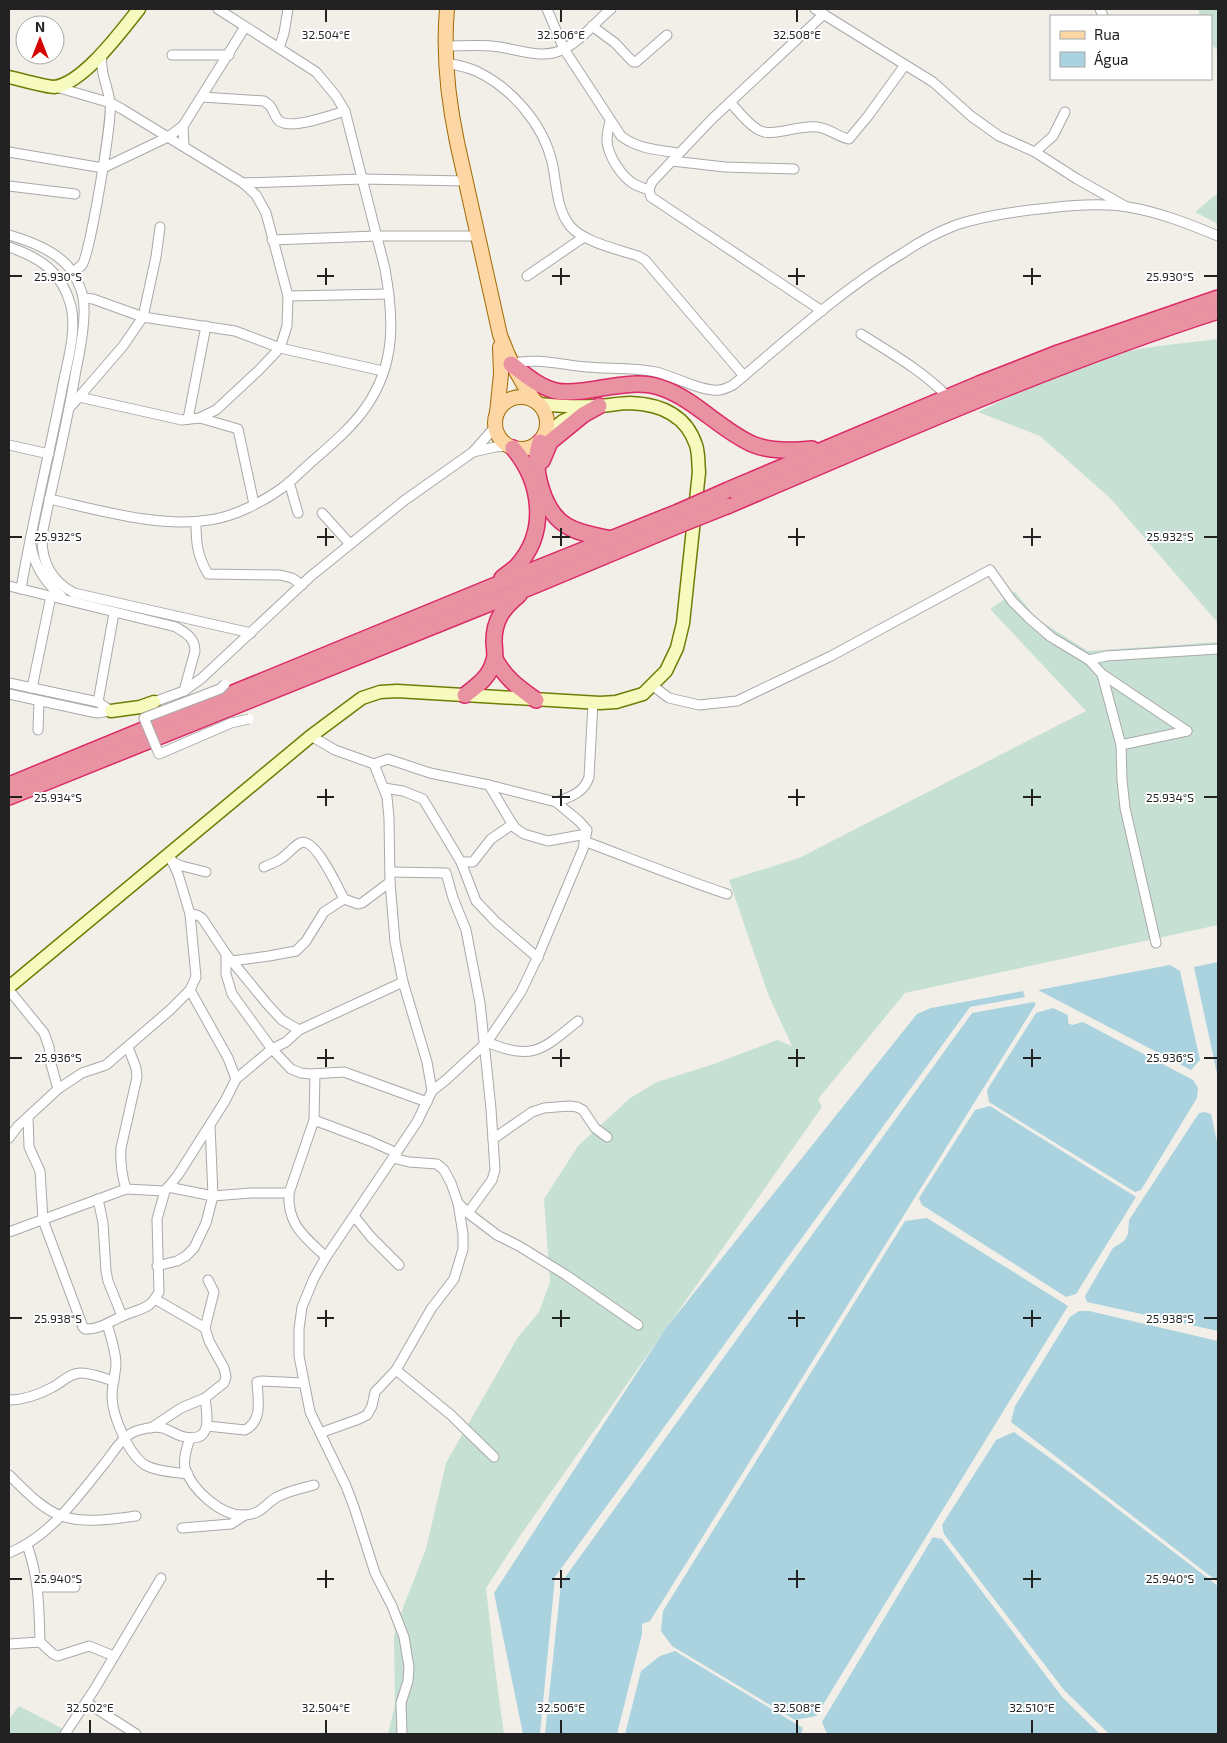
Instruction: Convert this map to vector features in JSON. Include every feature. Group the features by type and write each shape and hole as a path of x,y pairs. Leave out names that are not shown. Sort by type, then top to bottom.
{"highway":[{"path":"9,797 538,584 678,518 728,490 948,397 1090,341 1218,298"},
{"path":"9,785 491,586 612,539 678,518 727,506 1069,362 1218,312"},
{"path":"506,369 557,391 574,392 644,384 661,388 687,399 734,434 753,444 776,450 790,451 831,446"},
{"path":"540,486 541,464 550,442 584,415 599,406"},
{"path":"542,439 536,458 544,499 565,525 576,531 612,539"},
{"path":"491,586 516,567 524,557 534,538 537,524 538,504 536,494 522,459 511,447"},
{"path":"536,700 502,673 495,660 494,638 498,618 509,603 538,584"},
{"path":"464,695 486,678 495,660"}],"main road":[{"path":"9,77 54,87 68,82 102,53 139,9"},
{"path":"447,9 445,46 451,112 506,369 496,421 498,436 511,447 527,448 542,439 563,421 599,406"},
{"path":"506,369 518,378 546,415 547,430 542,439"},
{"path":"9,988 170,858 311,736 350,706 370,694 397,691 593,703 616,702 629,700 643,694 666,671 673,659 682,629 699,472 697,447 691,434 680,419 668,411 631,403 564,407 536,402 527,398 514,398 503,405 496,421"},
{"path":"111,711 140,707 154,702"}],"street":[{"path":"50,499 163,522 196,522 232,515 281,489 345,432 366,408 383,371 391,337 392,319 389,294 385,269 346,111 316,72 218,9"},
{"path":"278,48 284,33 288,9"},
{"path":"547,9 564,49 610,122 621,136 631,143 648,148 679,153"},
{"path":"445,46 490,46 539,54 551,54 564,49 610,9"},
{"path":"822,311 651,197 649,190 652,182 679,153 819,11 933,82 971,116 999,136 1035,152 1077,179 1127,207 1175,220 1218,236"},
{"path":"592,26 615,43 633,62 636,62 667,35"},
{"path":"9,152 103,168 168,137 183,126 245,27"},
{"path":"73,272 82,264 85,257 103,168 111,103 102,75 102,53"},
{"path":"172,55 229,55"},
{"path":"447,63 476,71 512,95 537,126 548,147 557,196 563,215 572,228 584,236 645,260 744,376"},
{"path":"730,102 757,130 764,133 803,126 817,127 849,139 906,65"},
{"path":"54,87 111,103 243,183 256,195 266,213 288,296 287,326 280,348 216,410 199,418 182,420 79,397"},
{"path":"202,97 264,101 270,106 276,119 282,123 298,123 346,111"},
{"path":"1035,152 1053,136 1065,112"},
{"path":"610,122 607,143 612,156 623,175 634,184 649,190"},
{"path":"183,126 184,146"},
{"path":"672,161 725,167 794,169"},
{"path":"243,183 362,179 466,181"},
{"path":"9,186 74,194"},
{"path":"506,369 524,362 561,363 584,367 641,370 656,372 703,389 719,390 733,385 822,311 878,268 920,242 955,226 989,216 1033,209 1069,206 1127,207"},
{"path":"70,407 123,346 143,317 156,257 160,227"},
{"path":"9,235 52,252 73,272 84,298 83,326 70,407 42,535 42,549 50,572 58,582 74,593 251,633"},
{"path":"272,240 376,236 478,236"},
{"path":"527,276 584,236"},
{"path":"9,247 43,262 58,277 71,308 73,324 21,589"},
{"path":"288,296 389,294"},
{"path":"84,298 93,299 143,317 235,331 280,348 383,371"},
{"path":"188,419 206,326"},
{"path":"861,334 888,350 934,383 948,397"},
{"path":"199,418 238,429 254,504"},
{"path":"154,702 184,691 202,678 302,585 350,544 405,500 473,452 496,421"},
{"path":"9,445 49,454"},
{"path":"473,452 495,447 511,447"},
{"path":"289,482 298,513"},
{"path":"322,513 350,544"},
{"path":"196,522 196,546 200,560 208,574 280,575 292,578 302,585"},
{"path":"30,538 32,553 40,571 49,586 63,598"},
{"path":"653,686 669,698 699,705 737,701 831,656 990,570 1012,601 1051,637 1089,660 1102,674 1187,731 1121,745"},
{"path":"9,586 63,598 176,628 193,640 195,651 184,691"},
{"path":"32,688 51,596"},
{"path":"98,702 114,613"},
{"path":"1089,660 1106,656 1218,650"},
{"path":"1102,674 1121,745 1125,808 1156,943"},
{"path":"9,683 98,702 111,711"},
{"path":"225,684 220,689 144,718 159,754 231,723 249,719"},
{"path":"9,694 97,713 111,711"},
{"path":"38,730 39,701"},
{"path":"556,802 578,793 587,783 589,777 593,703"},
{"path":"311,736 335,750 374,764 388,759 430,773 489,785 556,802 587,830 582,849 538,958 521,992 485,1043 447,1079 432,1090 417,1122 326,1257 314,1278 302,1307 299,1347 303,1382 310,1412 346,1486 374,1573 392,1606 404,1637 409,1667 408,1681 401,1704 402,1734"},
{"path":"374,764 384,788 390,818 390,882 395,942 403,982 427,1062 432,1090"},
{"path":"489,785 513,824 524,834 548,841 585,838 674,876 727,894"},
{"path":"384,788 403,791 423,799 461,862 476,901 486,913 538,958"},
{"path":"461,862 473,862 491,839 513,824"},
{"path":"264,867 280,859 300,843 305,842 317,851 344,899 358,904 362,903 390,882"},
{"path":"170,858 182,866 206,872"},
{"path":"9,1138 18,1126 58,1089 82,1073 106,1065 190,990 196,977 190,914 178,874 170,858"},
{"path":"390,872 444,872 447,874 453,898 466,930 480,1003 485,1043 494,1175 468,1213"},
{"path":"229,957 268,956 296,951 306,941 324,912 344,899"},
{"path":"190,914 202,918 229,957 272,1010 282,1020 299,1030"},
{"path":"229,957 226,974 232,994 272,1050 291,1069 301,1073 315,1074 344,1072 427,1102"},
{"path":"28,1117 29,1147 40,1171 43,1220 83,1327 90,1329 107,1324 147,1306 155,1299 158,1292 157,1219 166,1189 178,1175 210,1125 236,1079 299,1030 403,982"},
{"path":"9,988 44,1033 58,1089"},
{"path":"190,990 228,1058 236,1079"},
{"path":"485,1043 521,1053 537,1050 550,1044 578,1021"},
{"path":"126,1189 120,1158 137,1077 136,1068 128,1047"},
{"path":"315,1074 314,1120 289,1193 290,1212 295,1224 303,1235 326,1257"},
{"path":"493,1139 532,1112 544,1108 569,1106 583,1110 594,1128 606,1137"},
{"path":"314,1120 370,1141 409,1162 437,1164 444,1170 452,1183 458,1202 463,1249 454,1279 431,1309 396,1370 374,1392 372,1406 367,1415 320,1433"},
{"path":"158,1266 178,1261 186,1256 194,1248 206,1223 213,1196 210,1125"},
{"path":"9,1232 126,1189 166,1189 213,1196 289,1193"},
{"path":"98,1199 103,1223 108,1281 122,1316"},
{"path":"458,1202 468,1213 497,1235 558,1270 638,1325"},
{"path":"354,1216 371,1237 399,1265"},
{"path":"151,1428 181,1408 205,1398 224,1384 226,1376 224,1368 209,1341 205,1328 214,1292 208,1280"},
{"path":"155,1299 205,1328"},
{"path":"107,1324 116,1360 112,1396 113,1406 125,1438 139,1461 146,1466 156,1470 188,1474"},
{"path":"396,1370 451,1415 494,1457"},
{"path":"9,1400 38,1394 55,1386 68,1376 78,1373 114,1381"},
{"path":"207,1426 246,1430 254,1424 257,1418 257,1382 303,1382"},
{"path":"9,1553 28,1545 62,1516 130,1433 151,1428 163,1428 190,1438 200,1437 204,1434 207,1426 205,1398"},
{"path":"190,1438 185,1461 188,1474 204,1496 230,1514 245,1515 261,1511 277,1497 314,1485"},
{"path":"9,1475 36,1500 62,1516 96,1520 136,1516"},
{"path":"182,1528 231,1524 245,1515"},
{"path":"28,1545 38,1587 40,1642 58,1656 89,1646 114,1656"},
{"path":"66,1734 161,1578"},
{"path":"38,1587 75,1587"},
{"path":"9,1644 40,1642"},
{"path":"86,1702 136,1734"}],"green space":[{"path":"1198,9 1218,9 1218,50 1212,46 1212,15 1200,15"},
{"path":"1218,193 1218,224 1195,212"},
{"path":"1218,339 1218,623 1110,498 1040,436 978,412 1046,380 1099,359 1141,349"},
{"path":"1015,592 1037,619 1088,651 1218,642 1218,925 905,993 818,1099 822,1107 520,1536 486,1588 504,1734 388,1734 395,1705 394,1636 426,1549 446,1463 518,1337 539,1312 550,1282 544,1199 578,1146 630,1098 657,1082 714,1064 777,1040 792,1046 768,994 729,880 799,858 1086,711 990,609"},
{"path":"19,1706 67,1731 65,1734 9,1734 9,1719"}],"water":[{"path":"1218,962 1218,1078 1194,967"},
{"path":"1170,965 1180,971 1200,1060 1191,1070 1038,990"},
{"path":"1023,991 1025,997 970,1007 555,1577 540,1734 523,1734 494,1593 666,1328 917,1014 931,1008"},
{"path":"1034,1002 1036,1004 650,1621 642,1624 642,1634 617,1734 545,1734 561,1583 972,1013"},
{"path":"1053,1008 1068,1015 1068,1023 1072,1025 1083,1022 1193,1080 1198,1088 1197,1098 1141,1190 1135,1192 989,1102 987,1090 1036,1013"},
{"path":"990,1106 1136,1197 1076,1294 1066,1297 922,1205 919,1198 975,1110"},
{"path":"1199,1113 1211,1114 1218,1146 1218,1331 1087,1302 1085,1296 1113,1248 1124,1241 1128,1234 1129,1220"},
{"path":"927,1218 1068,1306 816,1716 795,1720 672,1646 661,1631 663,1611 905,1221"},
{"path":"1079,1311 1089,1311 1218,1341 1218,1582 1011,1422 1015,1406 1070,1317"},
{"path":"1014,1432 1218,1586 1218,1734 1109,1734 1064,1690 944,1534 942,1525 996,1440"},
{"path":"933,1537 942,1539 1063,1698 1100,1734 829,1734 826,1732 822,1722"},
{"path":"675,1651 803,1728 801,1734 625,1734 641,1671 660,1656"}]}
